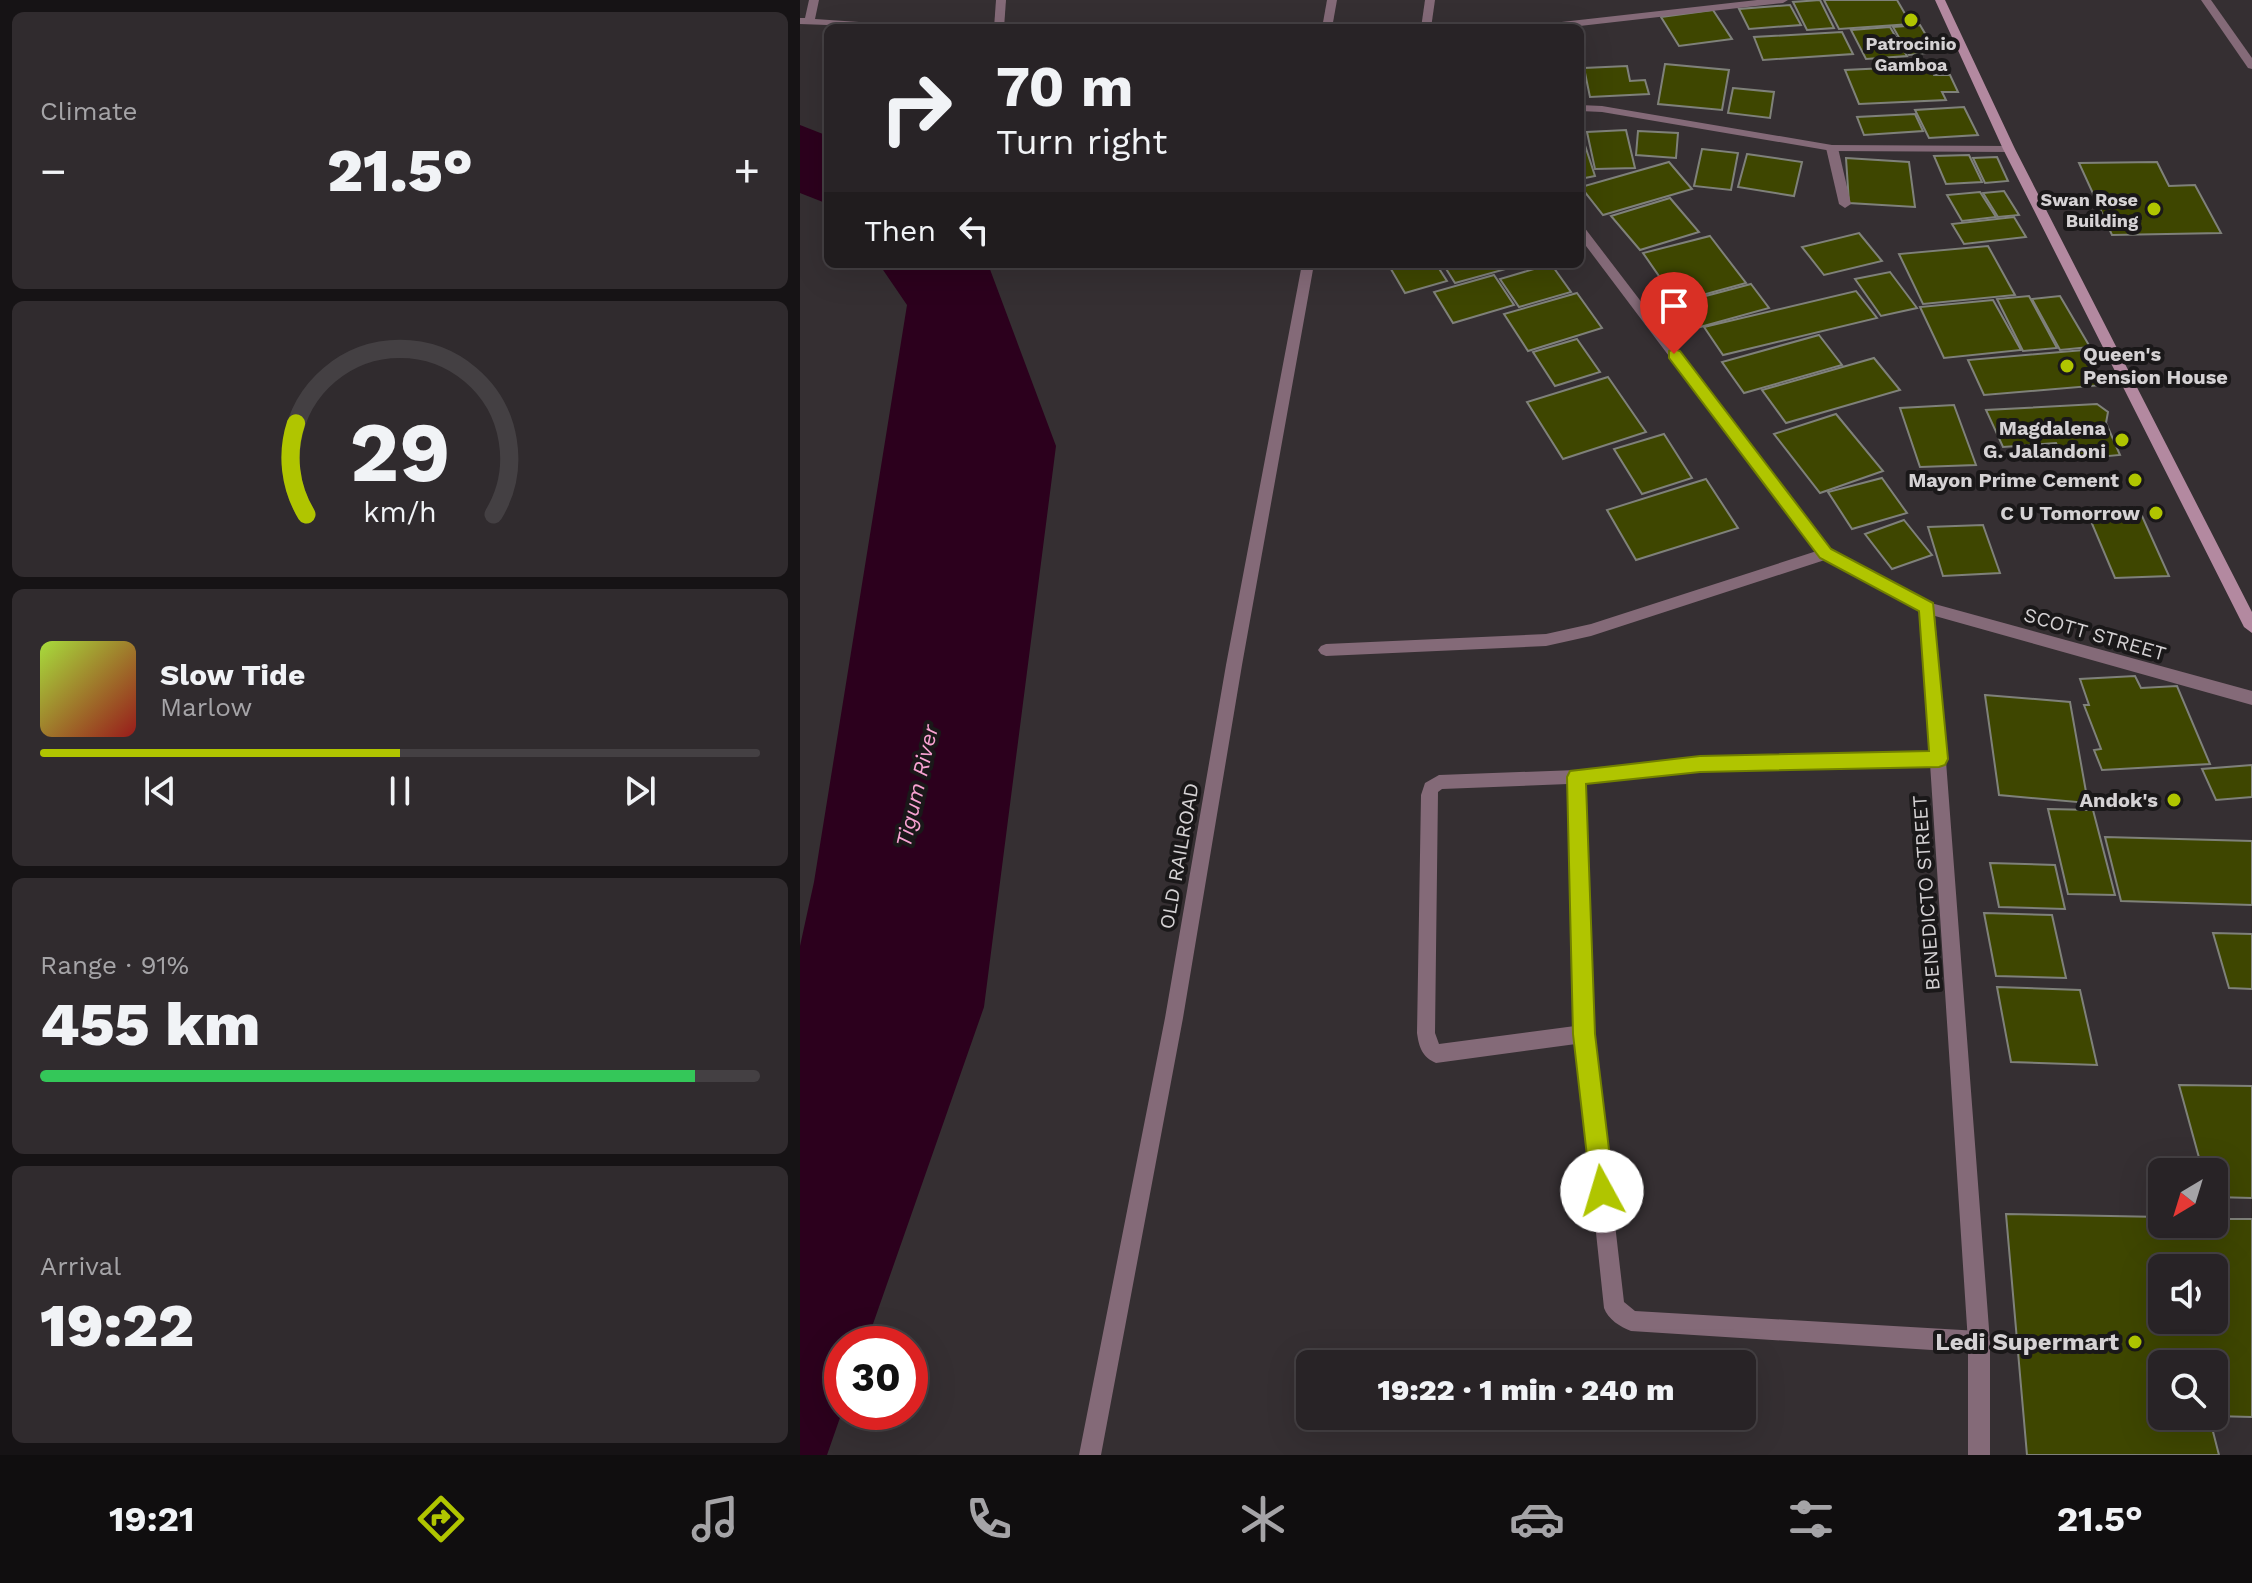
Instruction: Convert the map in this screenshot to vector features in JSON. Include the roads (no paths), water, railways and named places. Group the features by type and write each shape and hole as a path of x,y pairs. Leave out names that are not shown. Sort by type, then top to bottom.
{"main road":[{"path":"1940,0 2009,149 2252,627"}],"street":[{"path":"814,0 804,21 846,24"},
{"path":"999,24 1001,0"},
{"path":"1328,24 1332,0"},
{"path":"1427,24 1430,0"},
{"path":"1570,24 1783,0"},
{"path":"2206,0 2252,66"},
{"path":"1584,108 1832,148 2009,149"},
{"path":"1832,148 1845,204"},
{"path":"1584,235 1826,554 1927,608"},
{"name":"OLD RAILROAD","path":"1090,1455 1174,1018 1234,665 1307,268"},
{"path":"1326,650 1546,640 1591,630 1826,554"},
{"name":"SCOTT STREET","path":"1927,608 2252,698"},
{"name":"BENEDICTO STREET","path":"1927,608 1979,1342 1979,1455"},
{"path":"1584,1034 1436,1054 1428,1046 1431,788 1439,782 1576,777 1700,764 1939,759"},
{"path":"1576,777 1584,1034 1614,1308 1631,1321 1979,1342"}],"water":[{"path":"800,125 824,134 824,202 800,193"},
{"name":"Tigum River","path":"882,268 989,268 1056,446 984,1007 872,1326 824,1326 824,1430 836,1430 827,1455 800,1455 800,946 814,882 907,305"}],"place":[{"name":"Patrocinio Gamboa","path":"1911,20"},
{"name":"Swan Rose Building","path":"2154,209"},
{"name":"Queen's Pension House","path":"2067,366"},
{"name":"Magdalena G. Jalandoni","path":"2122,440"},
{"name":"Mayon Prime Cement","path":"2135,480"},
{"name":"C U Tomorrow","path":"2156,513"},
{"name":"Andok's","path":"2174,800"},
{"name":"Ledi Supermart","path":"2135,1342"}]}
